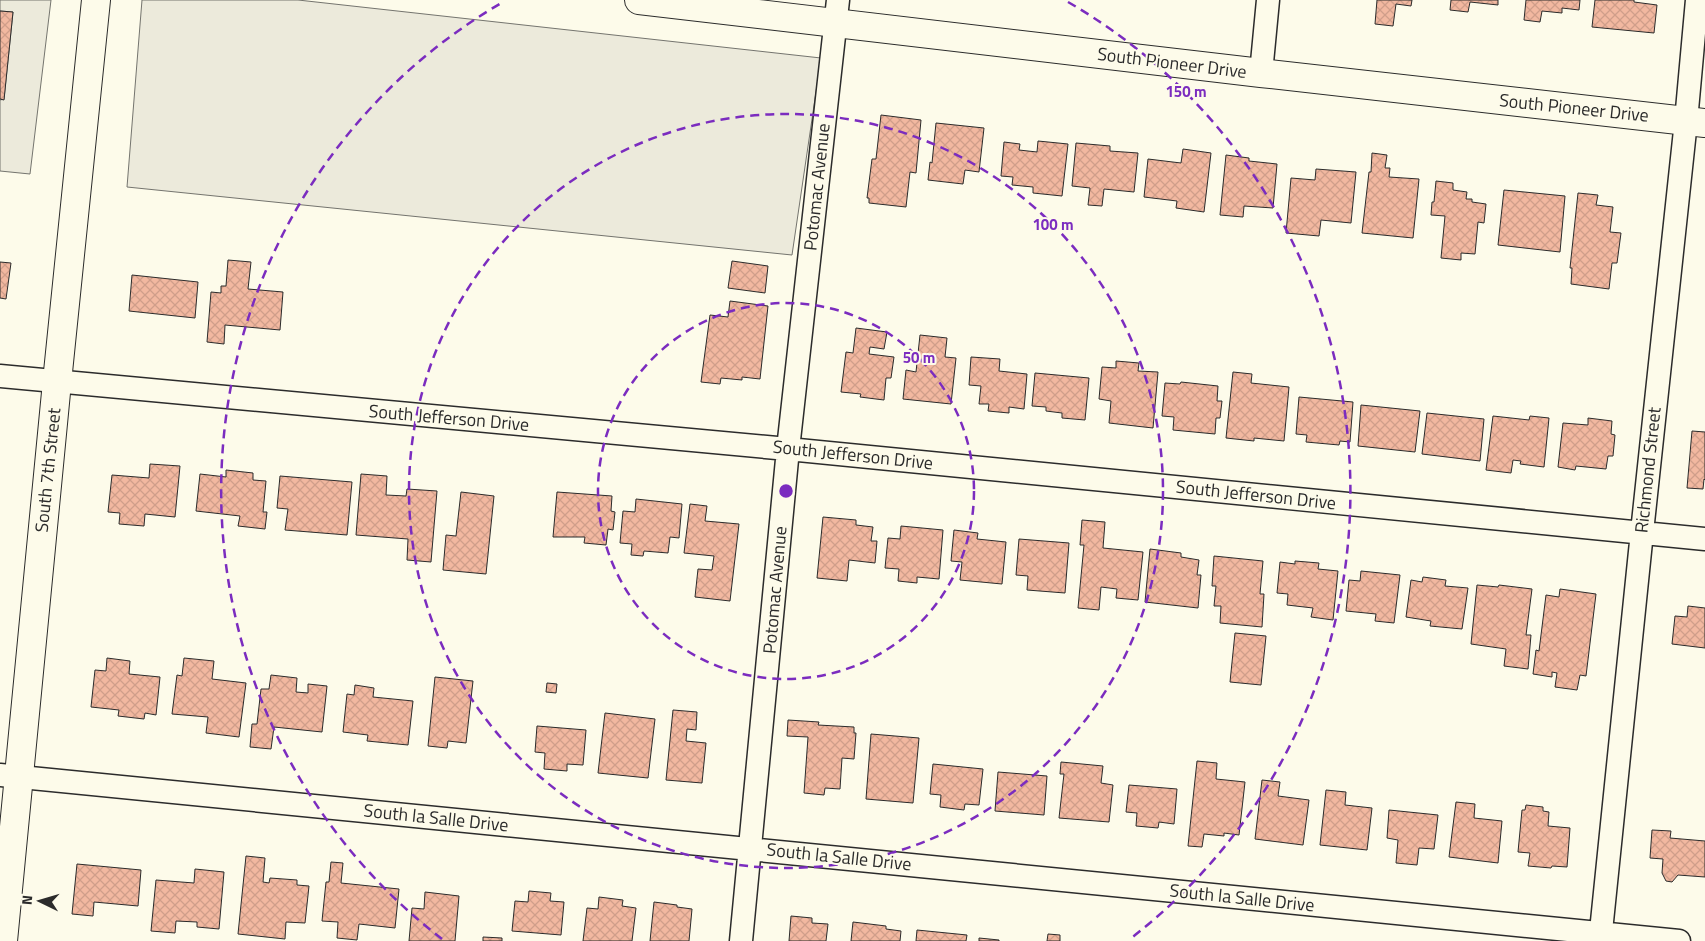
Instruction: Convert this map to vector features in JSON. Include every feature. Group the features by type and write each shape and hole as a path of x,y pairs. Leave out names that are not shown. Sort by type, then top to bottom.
{"street":[{"name":"South 7th Street","path":"3,941 9,776 57,382 96,0"},
{"name":"South Pioneer Drive","path":"639,0 836,12 1261,73 1696,122"},
{"path":"1261,73 1268,0"},
{"name":"Richmond Street","path":"1601,937 1642,532 1696,122 1697,0"},
{"name":"Potomac Avenue","path":"742,941 788,449 836,12"},
{"name":"South Jefferson Drive","path":"0,376 788,449 1705,539"},
{"name":"South la Salle Drive","path":"9,776 751,849 1601,937 1679,941"}],"shaded area":[{"path":"0,0 51,0 30,174 0,171 0,100 4,99 13,12 0,11"},
{"path":"142,0 298,0 821,58 792,255 127,187"}],"building":[{"path":"1377,0 1412,0 1411,6 1396,4 1393,26 1375,24"},
{"path":"1451,0 1498,0 1498,5 1470,2 1468,12 1450,10"},
{"path":"1526,0 1580,0 1579,10 1562,8 1562,13 1542,11 1540,22 1524,20"},
{"path":"1595,0 1634,0 1634,2 1657,5 1654,33 1592,27"},
{"path":"0,11 13,12 4,100 0,99"},
{"path":"881,115 921,120 916,173 910,172 906,207 869,203 869,198 867,198 872,159 876,159"},
{"path":"936,123 984,128 979,172 965,170 963,184 928,180 930,162 932,163"},
{"path":"1038,141 1068,144 1062,196 1033,193 1033,187 1012,185 1013,177 1001,176 1004,142 1020,144 1019,150 1037,152"},
{"path":"1076,143 1110,146 1110,151 1138,153 1134,192 1104,189 1102,206 1088,205 1090,188 1072,186"},
{"path":"1183,149 1211,153 1204,212 1176,208 1177,201 1144,197 1148,159 1181,163"},
{"path":"1372,153 1387,155 1385,168 1390,168 1389,177 1419,179 1413,238 1362,233"},
{"path":"1226,155 1249,158 1249,161 1277,164 1273,208 1244,206 1243,217 1220,215"},
{"path":"1316,169 1356,172 1351,223 1321,220 1319,236 1286,233 1291,178 1315,180"},
{"path":"1436,181 1453,183 1453,190 1467,192 1466,199 1486,204 1484,223 1478,222 1475,254 1461,253 1461,260 1441,258 1445,216 1431,215"},
{"path":"1504,190 1565,196 1560,252 1498,245"},
{"path":"1578,193 1598,195 1596,205 1613,207 1610,232 1621,233 1617,263 1612,263 1609,289 1571,284 1572,268 1570,268"},
{"path":"228,260 251,262 248,289 283,292 280,330 225,325 224,344 207,342 211,292 221,293 221,286 226,286"},
{"path":"732,261 768,266 765,293 728,288"},
{"path":"0,262 11,263 6,299 0,298"},
{"path":"132,275 198,282 195,318 129,311"},
{"path":"730,301 768,306 760,379 742,377 742,380 721,378 720,384 701,382 710,315 728,317"},
{"path":"856,328 887,332 884,349 870,347 869,354 894,357 891,378 886,378 884,400 860,397 861,394 841,392 846,352 853,353"},
{"path":"920,335 947,338 945,357 956,358 951,404 903,399 906,370 916,372"},
{"path":"971,357 1000,359 999,371 1027,374 1024,409 1009,407 1009,413 988,411 989,404 979,404 981,386 969,385"},
{"path":"1116,361 1139,363 1138,371 1158,372 1153,428 1109,423 1111,401 1099,399 1102,367 1116,368"},
{"path":"1233,372 1252,374 1251,383 1289,387 1284,441 1254,438 1254,441 1226,438"},
{"path":"1035,373 1089,378 1085,420 1062,418 1062,413 1046,411 1046,407 1032,406"},
{"path":"1181,382 1218,386 1217,401 1222,401 1220,418 1216,418 1215,434 1173,430 1174,417 1162,416 1165,383 1180,384"},
{"path":"1299,397 1353,402 1350,442 1340,441 1339,445 1306,442 1307,435 1296,434"},
{"path":"1361,405 1420,411 1415,452 1358,446"},
{"path":"1427,413 1484,419 1480,461 1422,454"},
{"path":"1493,416 1529,420 1530,416 1549,418 1544,467 1520,464 1521,461 1513,460 1511,473 1486,470"},
{"path":"1588,418 1612,421 1611,434 1615,435 1613,456 1608,456 1606,469 1576,466 1575,470 1558,467 1563,423 1588,425"},
{"path":"1692,431 1705,432 1705,480 1703,489 1687,488"},
{"path":"150,464 180,466 175,517 145,514 144,526 119,524 120,513 108,512 112,475 149,478"},
{"path":"226,470 253,473 253,480 266,481 263,512 267,512 265,529 238,526 240,516 196,511 200,474 226,477"},
{"path":"361,474 387,476 386,495 406,496 407,489 437,491 431,562 407,560 408,539 356,535"},
{"path":"280,476 352,482 347,535 285,530 288,509 277,508"},
{"path":"461,492 494,496 486,574 443,570 446,535 456,536"},
{"path":"557,492 612,496 611,511 615,512 613,530 608,529 606,545 584,543 585,537 553,537"},
{"path":"636,499 682,504 679,538 670,537 668,553 644,551 643,556 631,555 632,544 620,543 623,511 635,512"},
{"path":"690,504 707,506 705,521 739,524 730,601 695,597 698,569 712,570 714,556 684,553"},
{"path":"823,517 856,520 856,525 873,527 871,541 877,541 875,563 849,560 847,581 817,578"},
{"path":"1082,520 1105,522 1103,548 1143,552 1138,600 1116,598 1117,589 1101,587 1099,610 1078,608 1084,545 1080,545"},
{"path":"901,526 943,530 939,579 917,577 917,583 898,581 899,569 885,568 888,538 900,539"},
{"path":"954,530 978,533 977,539 1006,542 1002,584 960,580 962,562 951,561"},
{"path":"1019,539 1069,543 1065,593 1027,590 1028,576 1016,575"},
{"path":"1150,549 1181,553 1181,557 1199,560 1197,575 1201,575 1198,608 1145,602"},
{"path":"1214,556 1263,561 1260,594 1264,594 1262,627 1220,623 1221,606 1214,606 1216,586 1212,586"},
{"path":"1295,561 1319,563 1318,569 1338,571 1333,620 1311,617 1313,608 1287,605 1288,594 1277,593 1280,562 1295,564"},
{"path":"1361,571 1400,575 1394,623 1375,621 1376,614 1346,611 1349,580 1360,581"},
{"path":"1423,577 1446,580 1445,586 1468,588 1462,629 1430,626 1431,621 1406,617 1411,580 1422,582"},
{"path":"1477,585 1498,587 1499,585 1532,589 1526,635 1531,635 1528,669 1504,666 1506,649 1471,644"},
{"path":"1560,589 1596,594 1586,676 1580,675 1577,690 1555,687 1557,673 1552,672 1552,677 1533,674 1536,650 1539,651 1546,595 1559,597"},
{"path":"1688,606 1705,608 1705,648 1672,644 1675,616 1687,617"},
{"path":"1235,633 1266,636 1261,685 1230,682"},
{"path":"107,658 130,661 129,674 160,677 156,715 145,713 144,719 118,716 119,710 91,707 95,670 106,671"},
{"path":"184,658 214,661 212,679 246,683 239,737 206,733 208,717 172,714 177,675 182,676"},
{"path":"271,675 297,678 296,692 308,693 308,684 327,686 322,732 274,727 271,749 250,747 252,724 257,724 261,689 269,689"},
{"path":"435,677 473,681 466,743 448,741 447,748 428,746"},
{"path":"547,683 557,684 556,693 546,692"},
{"path":"355,685 374,688 373,697 413,701 408,745 367,741 368,735 343,732 347,694 354,695"},
{"path":"673,710 697,712 696,730 687,729 686,741 706,743 702,783 666,780"},
{"path":"605,713 655,719 648,778 598,773"},
{"path":"788,720 819,722 818,725 854,727 854,733 856,733 854,759 842,758 840,789 825,788 824,795 804,793 808,737 787,736"},
{"path":"537,726 586,730 583,765 567,764 567,771 544,769 545,753 535,752"},
{"path":"871,734 919,738 913,803 866,799"},
{"path":"1197,761 1217,763 1216,779 1245,782 1239,835 1224,833 1224,836 1204,834 1202,847 1188,846"},
{"path":"1061,762 1103,766 1101,783 1113,785 1109,822 1059,818 1064,774 1060,774"},
{"path":"933,764 983,769 979,805 965,804 964,810 940,807 941,795 930,794"},
{"path":"998,772 1047,776 1044,815 995,811"},
{"path":"1262,780 1280,782 1278,796 1309,800 1303,845 1255,839"},
{"path":"1129,785 1177,789 1174,824 1159,822 1158,828 1136,826 1137,813 1126,812"},
{"path":"1326,790 1346,792 1345,805 1372,808 1367,850 1320,845"},
{"path":"1456,802 1475,804 1474,818 1502,821 1498,863 1449,857"},
{"path":"1526,805 1543,807 1543,811 1549,812 1548,826 1570,828 1567,867 1528,866 1530,853 1518,852 1522,810 1525,810"},
{"path":"1389,810 1438,815 1434,849 1419,848 1417,865 1396,863 1398,840 1387,838"},
{"path":"1652,830 1671,831 1670,838 1705,841 1705,877 1678,875 1672,882 1666,881 1662,873 1663,859 1650,858"},
{"path":"246,856 265,858 263,882 269,883 270,878 297,880 297,885 309,886 305,923 286,922 285,939 238,934"},
{"path":"331,862 343,863 341,883 399,889 395,928 359,924 357,940 337,938 338,922 322,921 326,882 329,882"},
{"path":"77,864 141,870 138,906 94,902 93,916 72,914"},
{"path":"195,869 224,872 219,929 197,927 197,922 176,921 175,933 151,931 156,880 194,883"},
{"path":"529,891 551,893 550,901 564,902 561,935 512,931 515,901 528,902"},
{"path":"425,892 459,896 455,941 409,941 412,908 424,909"},
{"path":"599,897 623,900 622,906 636,908 632,941 583,941 587,908 598,909"},
{"path":"654,902 692,909 689,941 650,941"},
{"path":"791,916 812,918 812,923 828,924 826,941 789,941"},
{"path":"853,922 886,926 886,929 901,931 900,941 851,941"},
{"path":"917,930 967,935 966,941 916,941"},
{"path":"1048,934 1060,935 1060,941 1047,941"},
{"path":"483,937 502,938 502,941 483,941"},
{"path":"979,938 999,940 999,941 979,941"}]}
